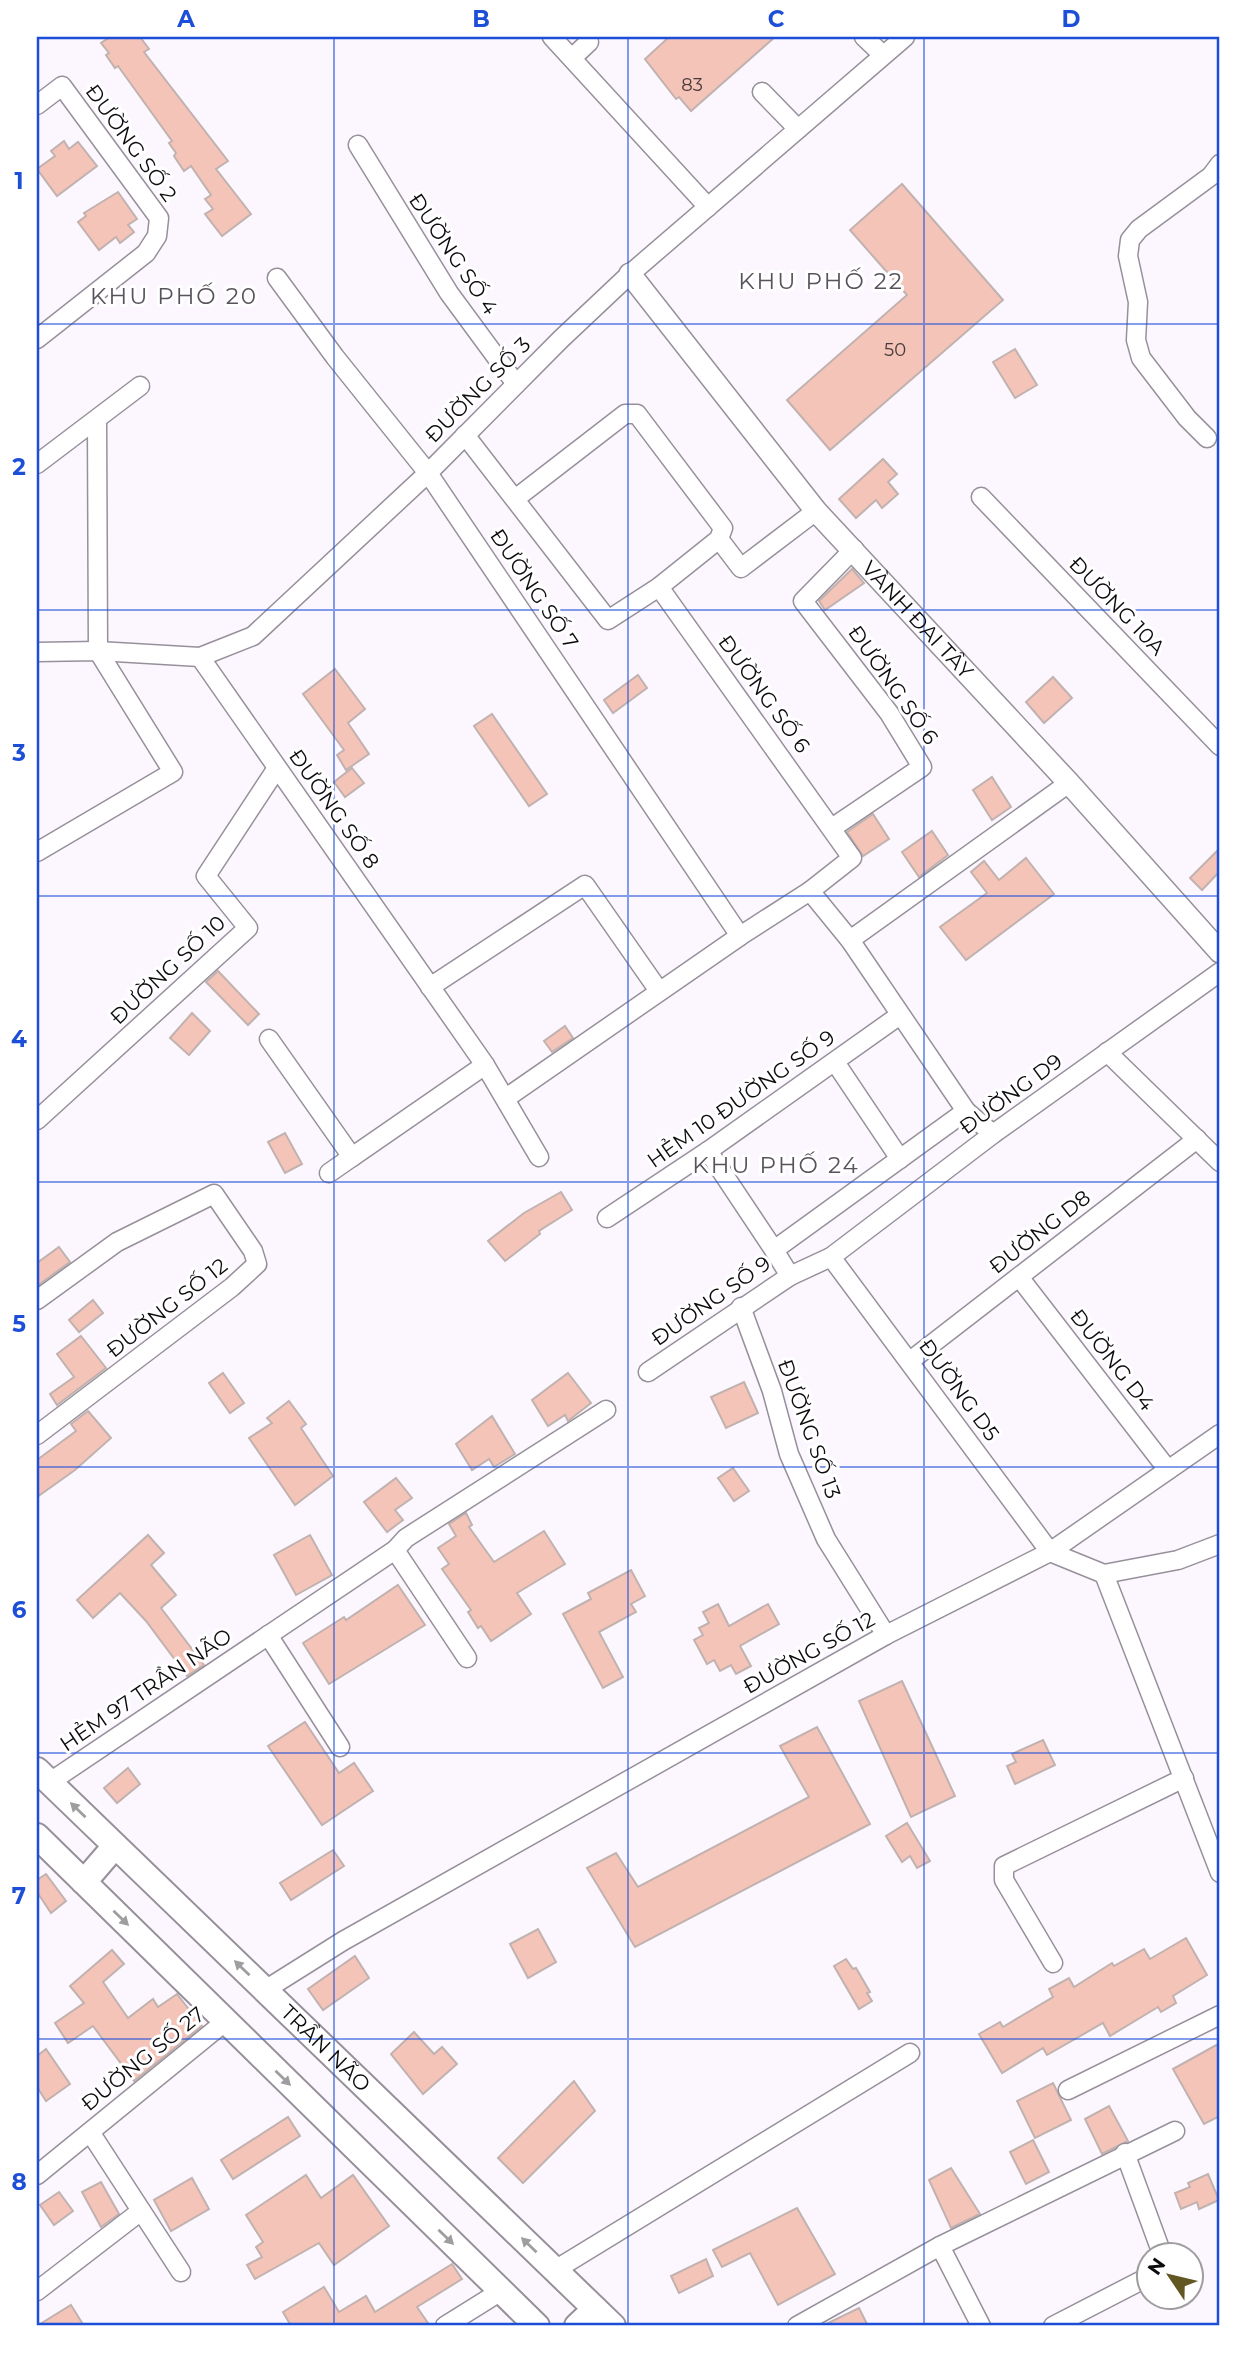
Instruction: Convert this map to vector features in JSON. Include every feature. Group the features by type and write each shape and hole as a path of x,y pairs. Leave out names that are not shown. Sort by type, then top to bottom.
{"main road":[{"name":"TRẦN NÃO","path":"43,1776 613,2326"},
{"path":"37,1836 537,2326"},
{"path":"84,1882 115,1846"},
{"path":"577,2326 595,2309"}],"street":[{"path":"552,37 708,206"},
{"path":"864,37 883,55"},
{"name":"ĐƯỜNG SỐ 3","path":"37,652 98,651 200,657 253,636 428,473 630,274 905,37"},
{"path":"572,58 589,42"},
{"name":"ĐƯỜNG SỐ 2","path":"37,105 62,86 159,218 157,236 146,253 37,339"},
{"path":"762,92 798,129"},
{"name":"ĐƯỜNG SỐ 4","path":"358,145 449,293 516,384"},
{"path":"1207,438 1187,418 1141,358 1136,341 1138,302 1128,256 1130,240 1139,229 1211,176 1220,163"},
{"name":"VÀNH ĐAI TÂY","path":"630,274 816,511 1069,783 1220,952"},
{"name":"ĐƯỜNG SỐ 7","path":"277,278 335,357 428,473 740,936"},
{"path":"37,464 139,386"},
{"path":"465,435 608,620 659,587 719,539 723,528 637,414 625,414 515,499"},
{"path":"37,852 173,772 98,651 97,420"},
{"name":"ĐƯỜNG 10A","path":"981,497 1220,746"},
{"path":"719,539 741,568 816,511"},
{"name":"ĐƯỜNG SỐ 6","path":"832,828 922,767 889,713 803,601 854,550"},
{"name":"ĐƯỜNG SỐ 6","path":"659,587 852,858 810,891"},
{"name":"ĐƯỜNG SỐ 8","path":"200,657 485,1065 539,1157"},
{"name":"ĐƯỜNG SỐ 10","path":"37,1120 248,928 206,876 277,768"},
{"path":"850,940 1069,783"},
{"path":"430,987 585,885 659,991"},
{"path":"506,1098 659,991 810,891 850,940 966,1111 993,1134"},
{"name":"ĐƯỜNG D9","path":"790,1276 831,1256 993,1134 1220,972"},
{"name":"HẺM 10 ĐƯỜNG SỐ 9","path":"607,1218 708,1151 900,1015"},
{"path":"269,1039 352,1157"},
{"path":"1107,1052 1220,1162"},
{"path":"835,1062 900,1159"},
{"path":"329,1173 485,1065"},
{"name":"ĐƯỜNG SỐ 9","path":"648,1372 790,1276 774,1250 966,1111"},
{"name":"ĐƯỜNG D8","path":"910,1362 1197,1139"},
{"path":"708,1151 774,1250"},
{"name":"ĐƯỜNG SỐ 12","path":"37,1300 117,1242 214,1194 253,1251 257,1264 232,1287 37,1435"},
{"name":"ĐƯỜNG D5","path":"831,1256 1050,1552"},
{"name":"ĐƯỜNG D4","path":"1020,1277 1168,1470"},
{"name":"ĐƯỜNG SỐ 13","path":"741,1307 772,1391 789,1454 826,1539 886,1635"},
{"name":"HẺM 97 TRẦN NÃO","path":"43,1776 268,1635 395,1550 406,1538 606,1409"},
{"path":"1050,1552 1220,1434"},
{"path":"1050,1552 1104,1574 1178,1560 1220,1544"},
{"path":"395,1550 467,1658"},
{"name":"ĐƯỜNG SỐ 12","path":"265,1990 343,1941 886,1635 1050,1552"},
{"path":"1104,1574 1219,1866"},
{"path":"268,1635 340,1747"},
{"path":"1053,1963 1004,1880 1004,1866 1184,1778"},
{"path":"1068,2090 1220,2015"},
{"name":"ĐƯỜNG SỐ 27","path":"37,2175 226,2021"},
{"path":"555,2270 910,2053"},
{"path":"797,2326 940,2246 1125,2153 1175,2131"},
{"name":"ĐƯỜNG SỐ 27","path":"90,2132 181,2272"},
{"path":"1125,2153 1157,2240"},
{"path":"37,2291 141,2211"},
{"path":"940,2246 981,2326"},
{"path":"1053,2326 1134,2285"},
{"path":"445,2326 501,2291"}],"building":[{"path":"110,37 140,37 149,49 144,52 228,161 216,169 251,214 222,236 205,214 213,209 205,199 211,195 191,166 184,171 174,156 176,153 169,143 172,141 118,66 115,68 106,55 109,53 101,43"},
{"path":"669,37 775,37 691,111 679,97 676,99 645,59"},
{"path":"64,141 69,149 78,142 97,166 57,196 37,169 55,156 51,151"},
{"path":"902,184 1003,300 830,450 787,400 907,295 850,230"},
{"path":"118,192 137,219 128,225 134,232 120,243 116,237 99,250 78,222 86,216 84,213"},
{"path":"1015,349 1037,385 1015,398 993,362"},
{"path":"883,459 897,474 888,482 898,494 882,508 876,500 856,518 839,499"},
{"path":"852,569 864,583 825,610 819,601"},
{"path":"335,669 365,709 348,723 369,754 346,770 337,755 344,750 303,694"},
{"path":"638,675 647,688 613,713 604,700"},
{"path":"1053,677 1072,698 1044,723 1026,702"},
{"path":"492,714 547,794 529,806 474,726"},
{"path":"352,768 364,783 345,797 334,782"},
{"path":"992,777 1011,807 992,820 973,790"},
{"path":"873,814 889,839 863,856 847,832"},
{"path":"932,831 948,855 919,877 902,852"},
{"path":"1220,848 1220,871 1202,890 1190,878"},
{"path":"1026,858 1054,894 966,960 940,927 987,893 971,872 984,861 999,880"},
{"path":"218,971 259,1014 248,1025 206,982"},
{"path":"192,1013 210,1031 189,1055 170,1038"},
{"path":"565,1026 573,1038 552,1052 544,1041"},
{"path":"285,1133 302,1164 285,1173 268,1142"},
{"path":"561,1192 572,1210 539,1231 540,1234 505,1261 488,1241 524,1213"},
{"path":"59,1247 70,1262 37,1286 37,1263"},
{"path":"93,1300 103,1313 79,1332 69,1320"},
{"path":"81,1336 106,1368 57,1405 50,1394 74,1377 57,1354"},
{"path":"223,1373 244,1403 230,1413 209,1383"},
{"path":"568,1373 591,1403 568,1421 565,1415 548,1426 532,1400"},
{"path":"744,1382 758,1413 726,1428 711,1397"},
{"path":"289,1401 306,1424 301,1428 333,1476 295,1505 249,1438 272,1423 267,1418"},
{"path":"88,1411 111,1438 75,1470 37,1497 37,1460 76,1431 71,1424"},
{"path":"492,1416 515,1454 494,1467 489,1459 472,1470 456,1444"},
{"path":"733,1468 749,1491 734,1501 718,1478"},
{"path":"396,1478 412,1498 395,1510 403,1520 387,1532 364,1502"},
{"path":"466,1513 472,1525 469,1527 494,1562 544,1531 565,1564 517,1593 531,1614 491,1641 481,1626 478,1628 468,1612 471,1610 442,1569 449,1564 438,1548 456,1536 449,1524"},
{"path":"148,1535 164,1553 151,1565 176,1595 161,1608 204,1665 187,1676 146,1621 120,1593 93,1618 77,1600"},
{"path":"310,1535 332,1575 296,1595 274,1555"},
{"path":"631,1570 645,1596 631,1604 636,1612 599,1632 623,1677 603,1688 563,1614 591,1599 588,1593"},
{"path":"398,1585 425,1625 329,1684 303,1643 344,1617 346,1620"},
{"path":"718,1604 729,1626 768,1604 779,1624 740,1646 751,1666 736,1674 731,1665 720,1671 714,1660 707,1664 694,1640 703,1635 699,1628 709,1623 703,1612"},
{"path":"902,1681 955,1796 911,1817 859,1701"},
{"path":"305,1722 339,1773 354,1763 373,1791 322,1825 268,1746"},
{"path":"817,1727 870,1824 635,1947 587,1868 616,1853 638,1887 809,1797 780,1746"},
{"path":"1043,1740 1055,1765 1015,1784 1007,1766 1016,1762 1012,1754"},
{"path":"128,1768 140,1784 117,1803 104,1788"},
{"path":"907,1823 930,1861 917,1868 910,1856 902,1862 886,1836"},
{"path":"333,1850 344,1866 291,1900 280,1883"},
{"path":"46,1874 66,1901 51,1913 37,1892 37,1880"},
{"path":"538,1929 556,1962 528,1978 510,1944"},
{"path":"1186,1938 1207,1975 1173,1996 1176,2003 1161,2012 1158,2007 1110,2036 1103,2023 1047,2055 1043,2048 1002,2073 979,2034 1000,2022 1003,2027 1053,1997 1049,1989 1069,1978 1074,1987 1112,1963 1114,1966 1144,1949 1150,1959"},
{"path":"112,1950 124,1964 103,1982 128,2018 153,1999 158,2007 177,1994 202,2026 134,2081 93,2026 68,2043 55,2023 84,2003 70,1986"},
{"path":"355,1956 369,1978 323,2010 308,1989"},
{"path":"846,1959 853,1969 856,1968 870,1992 867,1993 872,2001 859,2009 834,1966"},
{"path":"414,2032 434,2054 442,2047 457,2064 423,2094 391,2054"},
{"path":"1220,2043 1220,2116 1204,2124 1173,2069"},
{"path":"46,2049 70,2084 46,2101 37,2087 37,2056"},
{"path":"574,2081 595,2111 523,2183 498,2158"},
{"path":"1053,2083 1071,2120 1035,2138 1017,2101"},
{"path":"1109,2106 1128,2141 1102,2154 1085,2119"},
{"path":"288,2117 300,2136 233,2179 221,2160"},
{"path":"1033,2140 1049,2172 1026,2184 1010,2152"},
{"path":"951,2168 980,2214 951,2228 929,2180"},
{"path":"1208,2174 1219,2200 1199,2209 1197,2202 1181,2209 1175,2193 1190,2187 1188,2183"},
{"path":"306,2175 321,2198 353,2175 389,2226 334,2265 319,2243 255,2279 247,2265 262,2257 256,2247 263,2242 246,2215"},
{"path":"192,2178 209,2209 171,2231 154,2200"},
{"path":"101,2182 119,2214 101,2227 82,2192"},
{"path":"59,2192 73,2211 54,2225 40,2205"},
{"path":"797,2208 835,2274 778,2305 750,2253 722,2267 713,2250"},
{"path":"706,2259 713,2276 679,2293 671,2276"},
{"path":"452,2264 462,2279 417,2307 430,2326 291,2326 283,2312 324,2287 339,2312 366,2296 375,2312"},
{"path":"71,2305 84,2326 37,2326"},
{"path":"859,2308 868,2326 822,2326"}],"district":[{"name":"KHU PHỐ 22","path":"821,281"},
{"name":"KHU PHỐ 20","path":"174,296"},
{"name":"KHU PHỐ 24","path":"776,1165"}]}
